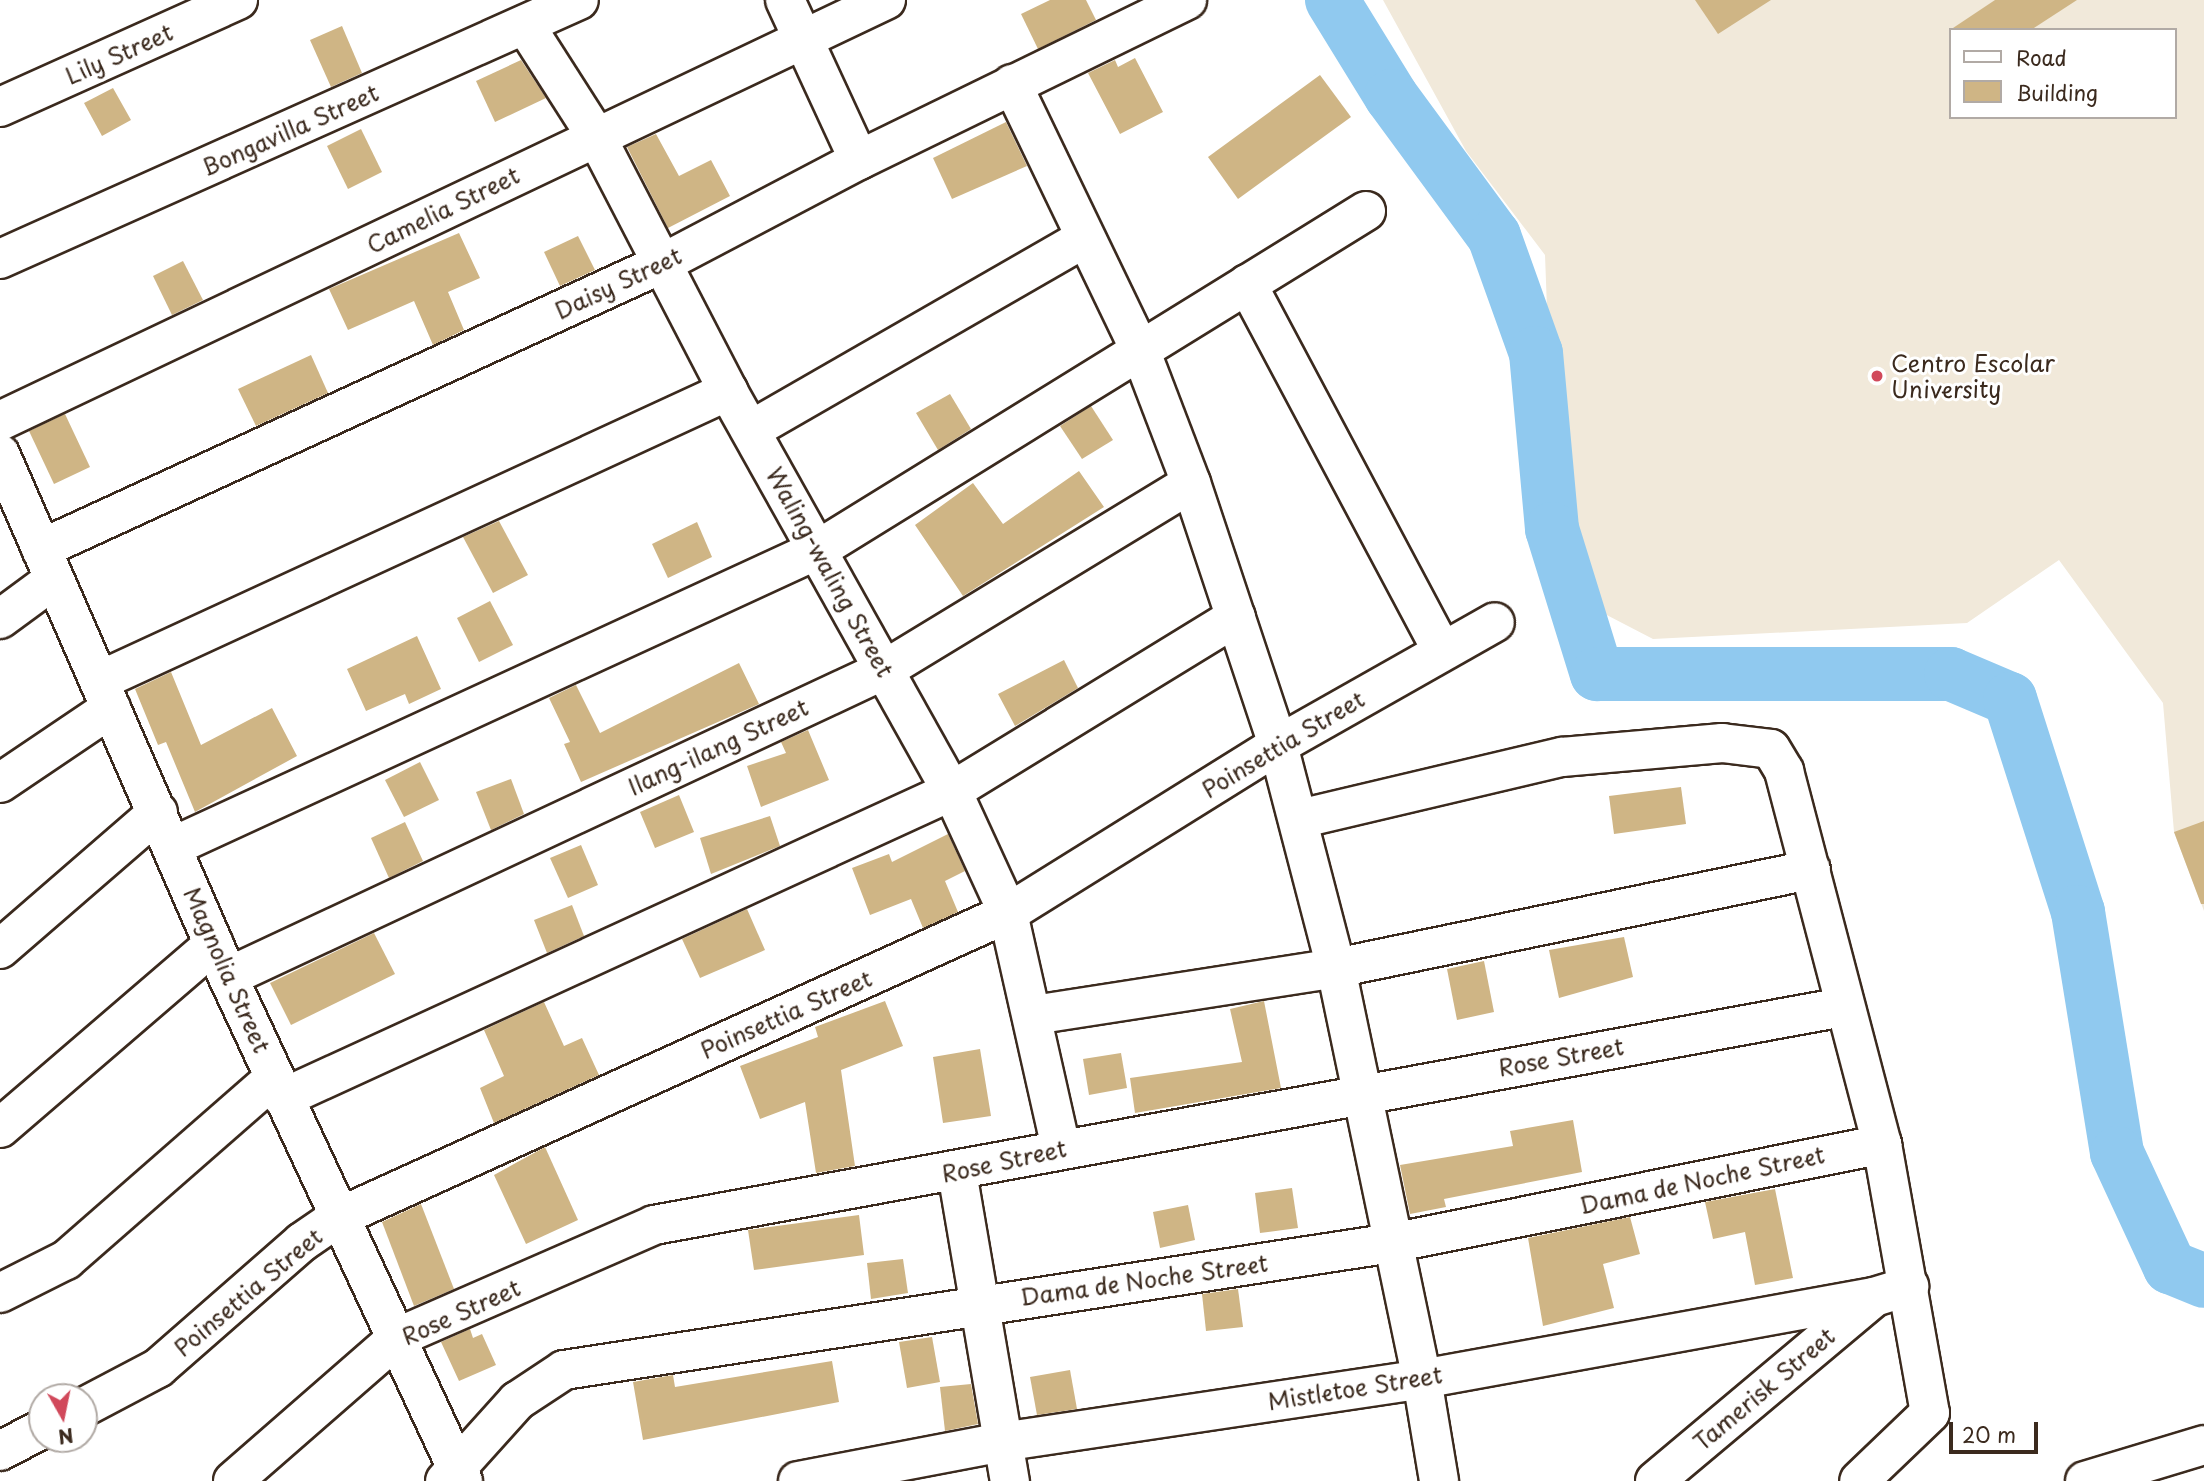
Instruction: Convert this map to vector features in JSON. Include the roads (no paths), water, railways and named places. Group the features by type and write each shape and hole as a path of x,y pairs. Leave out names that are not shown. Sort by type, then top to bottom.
{"street":[{"name":"Lily Street","path":"0,107 238,0"},
{"name":"Bongavilla Street","path":"0,259 579,0"},
{"path":"785,0 859,160"},
{"name":"Camelia Street","path":"0,421 802,37 886,0"},
{"name":"Daisy Street","path":"0,619 47,564 661,264 859,160 1187,0"},
{"name":"Waling-waling Street","path":"525,25 596,136 729,391 952,791 1008,913 1033,1014 1061,1148"},
{"path":"1012,84 1141,352 1191,484 1278,745 1336,968 1359,1093 1422,1379 1439,1481"},
{"path":"174,846 819,550 1366,211"},
{"path":"751,430 1085,238"},
{"path":"1247,284 1442,650"},
{"path":"0,783 105,695 729,391"},
{"name":"Magnolia Street","path":"1,458 337,1218 398,1337 455,1477"},
{"name":"Ilang-ilang Street","path":"0,1128 221,960 884,670 1191,484"},
{"path":"0,1293 66,1260 279,1088 952,791 1236,617"},
{"name":"Poinsettia Street","path":"98,1400 158,1368 302,1242 337,1218 1008,913 1278,745 1494,622"},
{"path":"1299,819 1562,757 1722,743 1771,749 1784,771 1811,870 1843,1007 1882,1144 1892,1291 1930,1413 1859,1481"},
{"path":"0,949 158,812"},
{"path":"1033,1014 1336,968 1811,870"},
{"name":"Rose Street","path":"233,1481 398,1337 654,1225 957,1172 1061,1148 1359,1093 1843,1007"},
{"name":"Dama de Noche Street","path":"455,1477 517,1401 564,1370 1392,1243 1882,1144"},
{"path":"957,1172 1010,1481"},
{"name":"Mistletoe Street","path":"798,1481 1002,1442 1422,1379 1892,1291"},
{"name":"Tamerisk Street","path":"1655,1481 1892,1291"},
{"path":"0,1451 28,1436"},
{"path":"2085,1481 2204,1445"}],"waterway":[{"path":"1332,0 1391,96 1494,236 1536,353 1552,529 1597,674 1951,674 2010,699 2078,912 2117,1153 2170,1267 2204,1281"}],"place":[{"name":"Centro Escolar University","path":"1877,376"}]}
